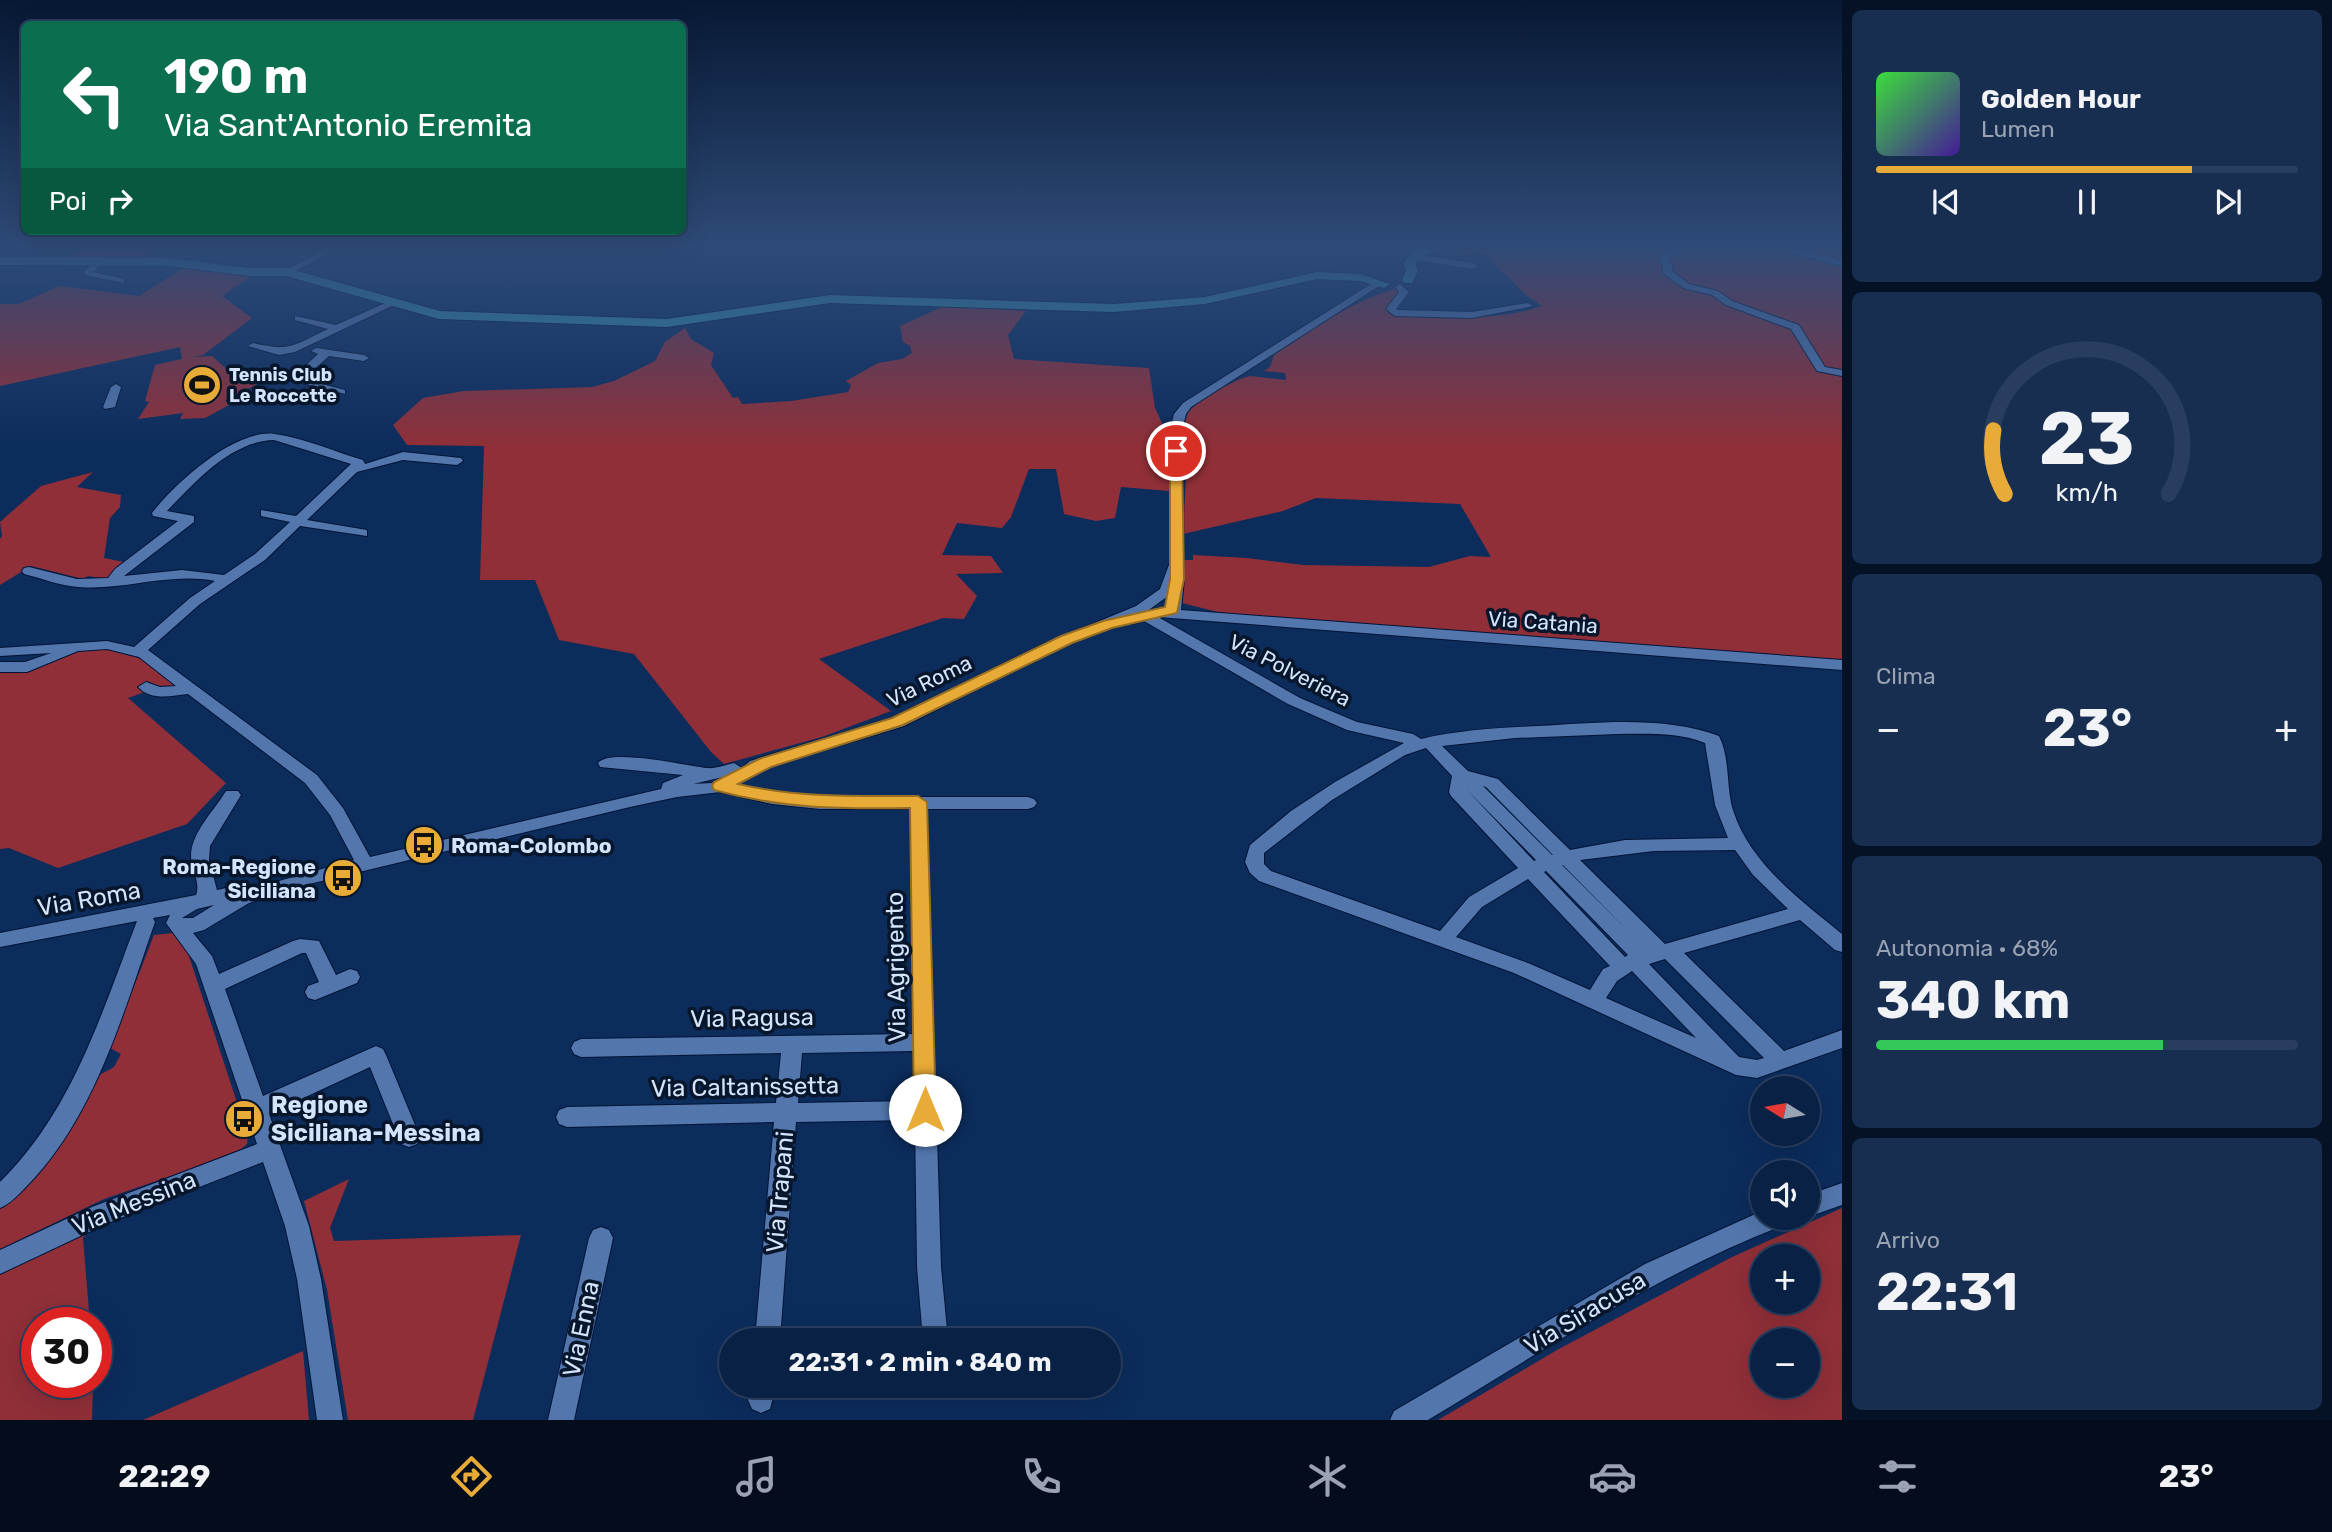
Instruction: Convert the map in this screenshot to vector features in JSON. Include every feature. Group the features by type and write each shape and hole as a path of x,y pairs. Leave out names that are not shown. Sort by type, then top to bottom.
{"main road":[{"path":"436,314 678,323 731,314"}],"street":[{"path":"253,346 282,352 297,348 369,314"},
{"path":"1163,607 1176,563 1176,430 1180,414 1187,405 1331,314"},
{"path":"1444,314 1477,314"},
{"path":"1760,314 1795,327 1821,369 1842,373"},
{"path":"298,318 338,329"},
{"path":"297,348 364,359"},
{"path":"326,353 295,380 341,392"},
{"path":"109,407 116,387"},
{"path":"113,582 120,572 189,519 158,513 207,463 226,452 265,436 359,463 260,557 195,601 141,653"},
{"path":"354,468 362,469 391,458 405,456 457,461"},
{"path":"266,513 362,533"},
{"path":"29,571 77,583 113,582 166,572 226,580"},
{"name":"Via Catania","path":"1163,607 1241,620 1842,665"},
{"name":"Via Roma","path":"716,780 898,722 1049,647 1108,624 1163,607"},
{"name":"Via Polveriera","path":"1163,607 1294,701 1353,726 1424,744"},
{"path":"0,652 107,645 141,653 311,779 337,812 366,865"},
{"path":"0,667 27,667 80,647"},
{"path":"146,687 158,692 193,689"},
{"path":"1842,945 1804,912 1739,844 1725,811 1713,740 1703,733 1653,729 1487,733 1410,746 1304,808 1256,850 1252,857 1254,864 1265,876 1445,939 1595,999 1735,1066 1757,1069 1842,1039"},
{"path":"1424,744 1461,775 1492,783 1565,856 1735,1066"},
{"path":"606,763 661,766 772,798 820,803 1028,803"},
{"path":"661,766 683,785"},
{"path":"1461,775 1457,793 1538,866 1646,957 1781,1061"},
{"path":"202,908 300,880 630,801 683,785 716,780"},
{"path":"205,961 202,908 208,883 200,867 201,846 232,795"},
{"name":"Via Agrigento","path":"918,802 929,1267 935,1328"},
{"path":"1445,939 1455,922 1479,897 1538,866 1565,856 1644,844 1739,844"},
{"name":"Via Roma","path":"0,940 202,908 197,926 146,922 0,946"},
{"path":"1595,999 1610,975 1646,957 1804,912"},
{"path":"0,1197 18,1181 66,1115 93,1062 146,922"},
{"path":"178,925 205,961 297,1226 309,1279 330,1420"},
{"path":"214,985 300,946 312,946 323,989 350,977"},
{"name":"Via Ragusa","path":"581,1048 925,1042"},
{"name":"Via Trapani","path":"768,1328 792,1044"},
{"path":"257,1109 376,1055 409,1137"},
{"name":"Via Caltanissetta","path":"567,1117 925,1110"},
{"name":"Via Messina","path":"0,1262 100,1215 270,1149"},
{"path":"1820,1202 1842,1194"},
{"name":"Via Siracusa","path":"1403,1420 1654,1272 1750,1227"},
{"name":"Via Enna","path":"561,1420 601,1238"}],"shaded area":[{"path":"0,314 247,314 252,318 203,355 193,357 212,356 230,372 266,380 225,400 229,405 205,418 180,419 183,413 138,419 149,402 145,401 155,365 182,359 180,347 0,386"},
{"path":"926,314 1024,314 1008,335 1014,359 1149,368 1155,408 1169,438 1169,491 1121,487 1115,518 1096,521 1064,514 1056,469 1029,469 1011,517 1002,528 957,523 942,555 991,556 1003,573 956,574 977,596 964,619 943,618 819,659 891,711 822,737 724,764 711,752 634,654 559,640 535,580 480,580 484,446 407,445 393,425 423,398 464,391 592,387 614,381 655,361 665,342 685,328 691,339 714,353 711,365 733,398 738,397 742,404 791,401 848,392 851,385 846,381 878,363 902,359 912,353 910,346 903,342 900,326"},
{"path":"1338,314 1447,317 1760,314 1790,327 1818,369 1842,375 1842,661 1226,614 1182,603 1184,560 1193,560 1193,555 1303,565 1429,567 1470,556 1491,557 1460,504 1316,498 1283,511 1183,534 1186,477 1183,426 1189,411 1207,395 1240,379 1250,376 1286,380 1285,373 1264,371 1270,367 1274,355"},
{"path":"1764,314 1842,314 1842,372 1822,368 1820,358 1795,326"},
{"path":"93,472 77,487 121,495 120,507 110,518 104,558 129,563 105,579 88,576 83,579 31,566 0,585 0,522 41,486"},
{"path":"106,649 139,658 181,686 157,688 150,682 138,687 145,692 128,698 226,783 187,824 58,868 9,848 0,849 0,670 37,667 80,650"},
{"path":"173,933 186,947 248,1136 247,1144 235,1154 104,1199 0,1249 0,1205 94,1078 114,1067 121,1054 110,1048 154,935"},
{"path":"349,1179 330,1228 334,1241 521,1235 473,1420 348,1420 327,1290 304,1201"},
{"path":"1842,1208 1842,1420 1438,1420 1557,1350 1750,1249 1750,1314 1820,1314 1820,1244 1761,1244 1793,1230 1820,1230 1820,1218"},
{"path":"93,1227 83,1238 89,1307 21,1307 21,1398 93,1398 92,1420 0,1420 0,1270"},
{"path":"303,1351 309,1420 143,1420"}],"place":[{"name":"Tennis Club Le Roccette","path":"202,385"},
{"name":"Roma-Colombo","path":"424,845"},
{"name":"Roma-Regione Siciliana","path":"343,878"},
{"name":"Regione Siciliana-Messina","path":"244,1119"}],"route":[{"path":"925,1110 918,802 820,803 772,798 720,786 765,763 898,722 1066,640 1108,624 1174,609 1177,579 1176,451"}]}
